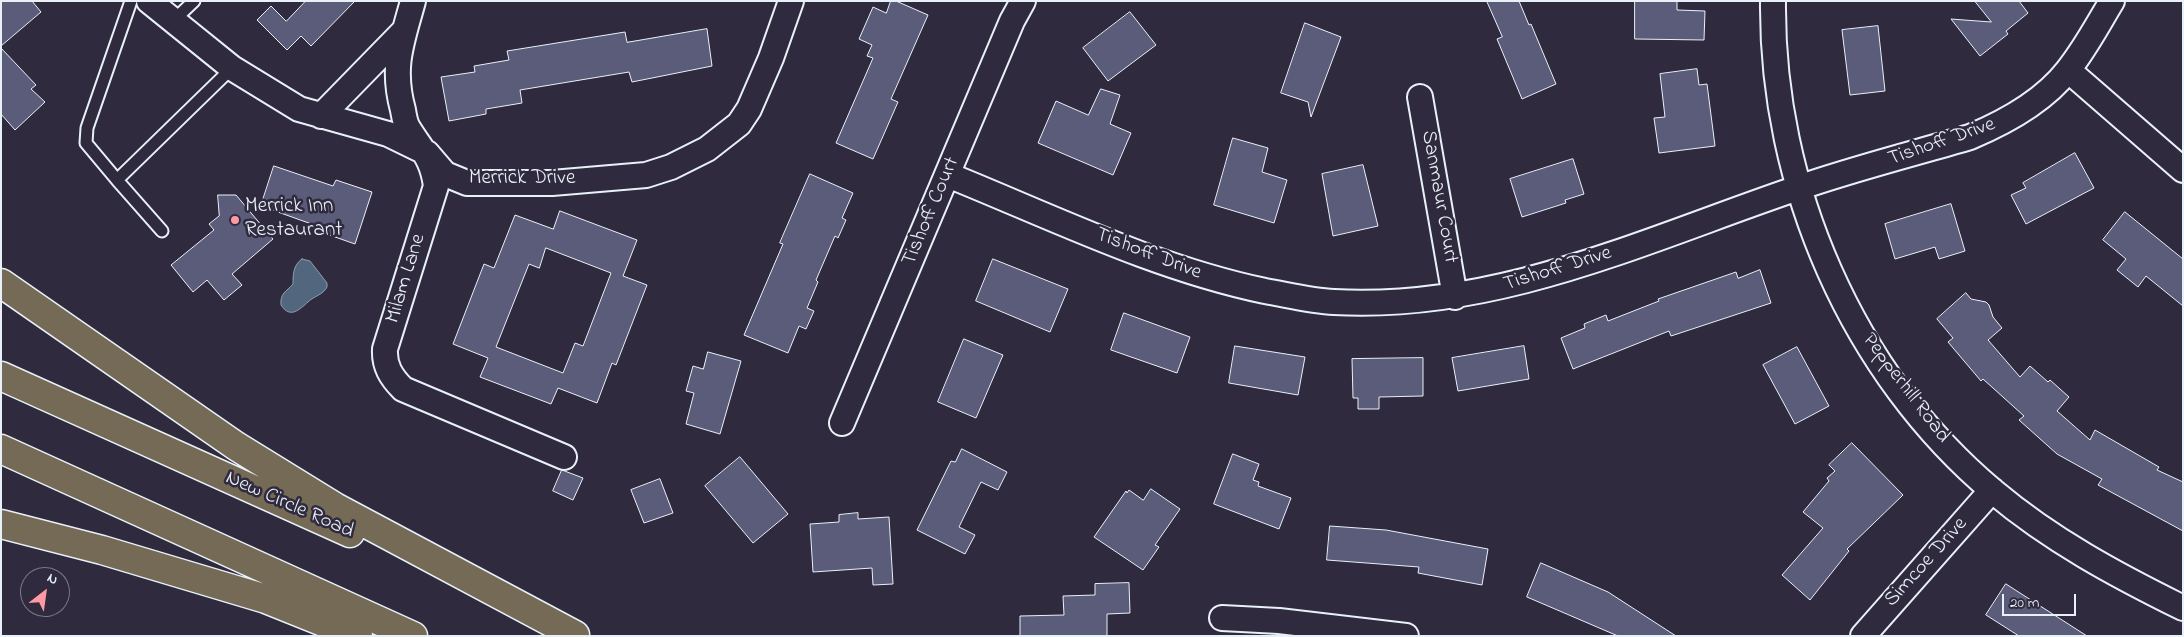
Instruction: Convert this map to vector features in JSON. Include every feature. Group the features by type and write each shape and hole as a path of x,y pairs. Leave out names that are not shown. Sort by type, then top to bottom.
{"highway":[{"path":"1,283 236,446 335,507 576,635"},
{"name":"New Circle Road","path":"1,376 576,635"},
{"path":"1,449 413,636"},
{"path":"1,524 102,550 266,599 358,636"}],"street":[{"name":"Merrick Drive","path":"149,1 172,22 232,68 299,109 388,134 427,153 446,174 467,183 552,182 646,175 671,167 707,149 739,124 749,109 771,58 791,1"},
{"name":"Milam Lane","path":"413,1 397,58 400,99 407,126 427,153 434,170 436,186 385,349 384,360 388,370 403,389 564,457"},
{"name":"Tishoff Court","path":"842,423 1012,20 1023,1"},
{"name":"Pepperhill Road","path":"1773,1 1775,67 1780,103 1797,188 1834,279 1864,338 1924,421 1992,490 2018,512 2083,556 2118,577 2183,608"},
{"name":"Tishoff Drive","path":"948,175 1105,239 1219,281 1304,299 1334,302 1410,302 1455,297 1532,281 1797,188 1970,137 1996,126 2027,107 2068,70 2112,1"},
{"path":"321,116 403,32"},
{"path":"2068,70 2183,170"},
{"name":"Sanmaur Court","path":"1420,97 1455,297"},
{"name":"Simcoe Drive","path":"1863,636 1992,490"},
{"path":"1222,618 1280,621 1406,636"}],"lane":[{"path":"131,1 86,128 86,143 162,231"},
{"path":"172,22 194,1"},
{"path":"117,180 232,68"}],"water":[{"path":"302,259 310,261 327,283 327,287 298,310 288,312 281,305 281,298 293,284 295,267"}],"building":[{"path":"1,1 32,1 41,12 1,46"},
{"path":"306,1 355,1 311,46 301,36 287,50 257,20 271,6 286,21"},
{"path":"891,1 896,1 928,15 891,99 898,102 873,159 836,143 873,58 867,56 872,45 859,39 873,7 886,13"},
{"path":"1487,1 1519,1 1529,25 1531,24 1556,84 1522,99 1497,39 1502,37"},
{"path":"1635,1 1677,1 1677,10 1705,11 1704,40 1635,39"},
{"path":"1975,1 2019,1 2028,13 2006,31 2008,34 1980,56 1951,19 1991,22"},
{"path":"1130,12 1156,45 1108,81 1083,48"},
{"path":"1305,23 1341,37 1311,117 1308,102 1281,93"},
{"path":"1878,26 1885,91 1850,95 1842,30"},
{"path":"707,29 712,66 632,82 629,72 520,90 522,103 486,109 486,114 449,121 441,77 475,72 474,66 509,60 507,51 625,32 627,42"},
{"path":"1,48 36,85 31,89 45,102 15,130 1,114"},
{"path":"1697,69 1699,85 1707,84 1715,146 1659,153 1654,118 1665,117 1660,74"},
{"path":"1101,89 1120,95 1110,124 1131,133 1113,175 1038,143 1056,101 1088,115"},
{"path":"1233,138 1268,148 1262,172 1287,180 1274,223 1214,205"},
{"path":"2075,153 2094,188 2026,224 2011,195 2026,188 2023,183"},
{"path":"1573,159 1584,194 1565,200 1566,203 1522,217 1510,179"},
{"path":"1363,165 1378,226 1333,236 1322,174"},
{"path":"274,166 333,186 336,180 372,192 355,244 318,231 320,227 261,206"},
{"path":"810,174 853,193 842,218 846,220 838,238 835,236 816,280 818,282 807,308 814,311 806,329 799,326 788,353 744,335 783,244 780,243"},
{"name":"Merrick Inn Restaurant","path":"218,195 236,195 273,239 232,274 242,285 224,300 207,280 193,292 171,265 214,230 209,224 219,216"},
{"path":"1951,204 1965,251 1939,259 1935,247 1895,259 1885,224"},
{"path":"560,211 637,240 623,276 647,285 616,365 612,363 597,403 558,388 551,404 480,377 488,358 453,344 484,264 494,268 515,215 553,229","holes":["546,248 611,273 583,346 575,343 563,373 496,347 529,264 539,268"]},
{"path":"2125,212 2183,259 2183,306 2146,276 2138,287 2117,270 2126,259 2103,240"},
{"path":"993,259 1068,289 1050,332 976,301"},
{"path":"1760,270 1771,303 1671,336 1669,331 1573,369 1561,338 1585,328 1584,324 1606,315 1608,321 1659,301 1658,299 1736,272 1738,278"},
{"path":"1966,293 1971,299 1986,302 1993,317 2002,328 1988,340 2020,377 2030,366 2069,397 2057,411 2090,440 2095,430 2159,467 2157,470 2183,482 2183,531 2098,485 2102,479 2057,454 2019,420 2024,416 1983,379 1981,381 1948,342 1953,338 1937,319"},
{"path":"1124,313 1190,337 1177,373 1111,350"},
{"path":"964,339 1003,355 976,418 938,402"},
{"path":"1235,346 1305,357 1298,395 1229,383"},
{"path":"1524,346 1529,379 1458,391 1452,358"},
{"path":"1797,347 1829,406 1795,424 1763,365"},
{"path":"708,352 741,361 720,434 686,424 694,393 686,391 693,366 703,369"},
{"path":"1423,358 1423,396 1379,397 1379,409 1358,409 1358,398 1353,398 1352,359"},
{"path":"1852,443 1903,495 1847,549 1849,551 1810,600 1782,575 1823,528 1803,512 1829,481 1827,478 1835,471 1829,465"},
{"path":"962,449 1007,472 998,490 981,482 959,527 975,535 965,554 917,530 951,461 955,462"},
{"path":"1233,454 1259,464 1253,480 1259,482 1258,486 1291,498 1279,529 1214,504"},
{"path":"740,457 788,514 753,543 705,486"},
{"path":"562,470 583,478 573,500 553,491"},
{"path":"660,479 673,513 644,523 631,490"},
{"path":"1151,489 1180,509 1155,545 1159,547 1143,570 1094,537 1126,491 1127,493 1129,490 1143,500"},
{"path":"858,513 858,519 889,517 893,584 873,585 872,568 813,572 810,524 839,522 839,515"},
{"path":"1330,526 1386,530 1488,549 1482,585 1418,573 1419,567 1327,560"},
{"path":"1541,563 1608,592 1676,636 1618,636 1527,597"},
{"path":"1129,583 1130,613 1107,614 1107,636 1020,636 1020,616 1064,615 1063,596 1095,595 1095,584"},
{"path":"2006,584 2087,636 2019,636 1986,615"}],"place":[{"name":"Merrick Inn Restaurant","path":"235,220"}]}
